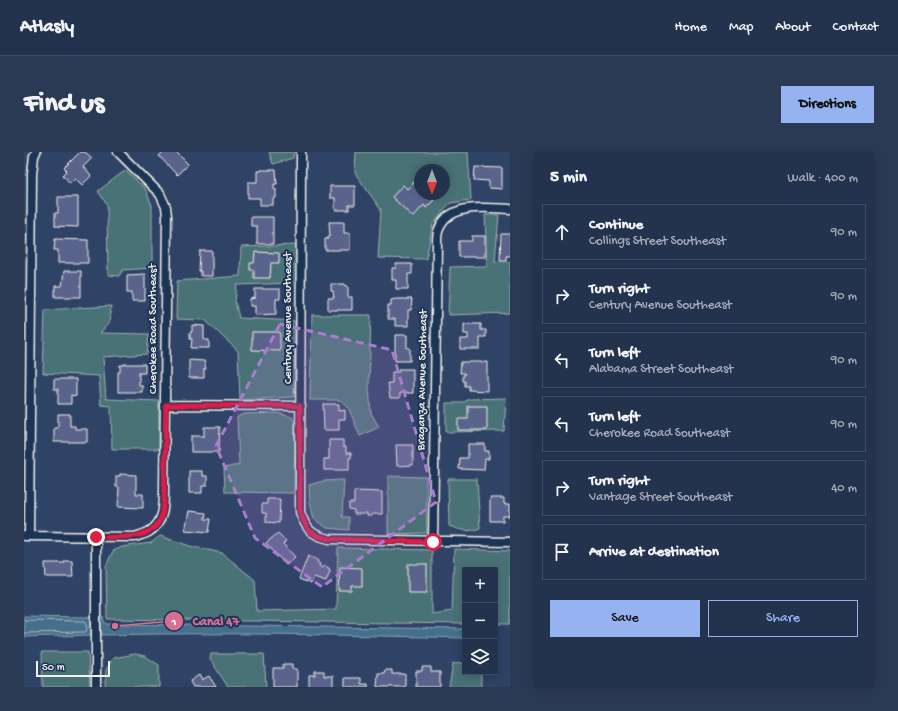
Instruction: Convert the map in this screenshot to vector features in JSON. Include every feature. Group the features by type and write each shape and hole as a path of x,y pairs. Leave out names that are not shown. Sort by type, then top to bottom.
{"street":[{"path":"36,152 34,156 32,174 26,536 96,537 96,687"},
{"name":"Cherokee Road Southeast","path":"96,537 135,537 149,532 162,516 164,503 166,405 166,206 160,194 118,152"},
{"name":"Century Avenue Southeast","path":"301,152 300,512 308,530 318,536 329,539 433,542"},
{"name":"Braganza Avenue Southeast","path":"433,542 438,230 444,221 456,211 469,208 510,208"},
{"path":"166,405 300,406"},
{"path":"433,542 510,542"}],"highlighted area":[{"path":"280,324 392,350 436,502 322,587 255,538 216,446"}],"green space":[{"path":"269,152 294,152 293,158 273,164"},
{"path":"356,152 468,152 471,200 450,203 433,224 426,259 378,258 381,210 355,173"},
{"path":"126,170 145,189 152,205 152,268 123,270 119,276 108,275 107,205 98,191"},
{"path":"485,215 499,215 495,261 510,262 510,313 448,315 450,267 487,266"},
{"path":"297,245 297,283 237,285 235,301 239,318 295,321 294,397 240,400 238,351 205,320 176,319 177,281 240,276 241,247"},
{"path":"111,306 109,323 100,333 149,334 147,354 103,357 106,399 159,401 159,449 112,449 111,406 101,405 99,376 43,373 45,310"},
{"path":"312,315 371,315 369,387 371,413 379,427 360,436 348,407 340,400 310,400"},
{"path":"506,398 504,431 446,432 446,403 462,403 470,399"},
{"path":"277,413 292,417 295,424 294,493 225,492 224,468 239,465 237,417 244,414"},
{"path":"388,476 426,477 427,533 388,534"},
{"path":"448,479 477,479 480,528 476,530 464,530 449,526"},
{"path":"344,480 342,517 349,517 349,530 327,528 314,519 310,502 309,485 323,481"},
{"path":"160,536 190,546 222,553 255,580 257,611 336,609 338,548 432,550 432,614 452,611 454,549 510,551 510,624 498,624 498,567 462,567 462,624 107,619 106,566 113,551 122,547 151,543"},
{"path":"42,652 88,652 90,687 43,687"},
{"path":"135,654 145,656 159,665 159,687 105,687 106,670 113,658"},
{"path":"211,654 264,654 266,687 228,687 210,659"},
{"path":"462,663 462,675 481,675 481,687 449,687 453,664"}],"water":[{"path":"24,616 91,617 91,635 24,637"},
{"path":"101,617 103,617 104,622 107,624 462,629 462,638 237,634 101,635"}],"building":[{"path":"80,152 85,152 92,158 83,167 91,176 82,185 75,178 70,183 63,175 67,171 64,168"},
{"path":"163,152 176,152 188,164 177,175 159,156"},
{"path":"475,167 502,168 502,189 489,188 489,181 474,180"},
{"path":"276,170 277,184 274,184 274,189 276,189 276,198 273,198 273,205 260,205 260,198 248,198 248,182 257,182 257,171"},
{"path":"414,182 414,200 434,200 426,208 424,205 413,217 392,197 403,185 407,189"},
{"path":"330,186 355,186 355,205 349,205 349,210 335,210 335,198 330,198"},
{"path":"58,197 78,197 78,227 55,226 55,213 58,213"},
{"path":"251,217 273,217 273,244 257,244 257,226 251,226"},
{"path":"329,222 344,222 344,233 350,233 350,250 325,250 325,239 328,239 328,236 330,236"},
{"path":"501,234 510,234 510,256 506,256 506,260 500,260"},
{"path":"472,236 485,236 485,257 459,257 459,241 472,241"},
{"path":"55,239 88,240 88,263 58,263 58,250 54,250"},
{"path":"200,251 212,251 212,276 201,276 201,271 199,271"},
{"path":"255,252 279,253 279,263 271,263 270,278 254,278 254,270 250,270 250,263 254,263"},
{"path":"396,264 412,264 412,274 408,274 408,289 396,289 396,280 392,280 392,268 396,268"},
{"path":"64,271 81,271 81,297 55,297 55,286 62,286"},
{"path":"145,274 145,301 132,301 132,292 127,292 127,275"},
{"path":"331,284 345,284 345,286 348,286 348,297 352,297 352,310 328,310 328,298 334,298 333,291 331,291"},
{"path":"255,289 280,289 280,299 276,299 276,314 255,315 255,306 250,306 250,299 255,298"},
{"path":"412,299 411,310 408,310 408,326 395,326 395,319 388,319 388,305 391,305 391,300"},
{"path":"464,324 481,324 481,330 486,330 486,337 480,337 480,349 460,349 460,339 468,339 468,334 464,334"},
{"path":"192,325 204,326 204,340 209,340 209,348 191,348 192,339 190,339 190,332 192,332"},
{"path":"252,332 280,332 280,351 252,350"},
{"path":"395,335 407,335 407,348 410,348 410,361 395,361"},
{"path":"189,360 204,361 206,369 204,369 204,378 189,378"},
{"path":"461,362 487,362 487,391 469,390 469,386 465,386 463,375 465,375 465,373 460,373"},
{"path":"145,364 145,373 139,373 139,385 142,385 142,392 118,392 118,372 120,372 120,365"},
{"path":"399,369 413,369 413,393 400,393 400,398 390,398 388,383 392,383 392,372 399,372"},
{"path":"54,379 76,379 76,396 71,395 71,404 58,404 58,389 54,389"},
{"path":"323,404 339,404 339,411 345,410 345,419 339,419 339,430 324,430"},
{"path":"468,406 487,406 487,430 458,430 458,419 468,419"},
{"path":"58,414 70,414 70,426 75,426 75,429 87,429 87,442 54,442 54,428 58,428"},
{"path":"204,427 220,427 219,452 191,452 191,436 204,436"},
{"path":"329,440 343,440 343,447 346,447 346,453 351,453 351,458 349,458 349,470 324,470 324,459 329,459"},
{"path":"468,444 485,444 485,451 489,451 489,459 485,459 484,470 459,469 460,458 468,458"},
{"path":"396,445 413,445 413,465 397,466"},
{"path":"189,471 202,471 202,476 207,476 207,486 202,486 202,493 189,493"},
{"path":"120,474 136,475 136,494 143,494 143,508 118,507 119,487 116,487 116,476 120,476"},
{"path":"354,491 382,492 382,514 372,514 372,516 367,516 367,513 354,514 354,510 349,509 349,503 354,503"},
{"path":"490,498 504,498 504,504 510,504 510,516 503,516 503,521 490,521"},
{"path":"267,499 280,499 279,523 266,522 266,513 262,513 262,504 267,504"},
{"path":"189,511 206,513 205,519 211,519 209,532 185,530"},
{"path":"278,533 286,541 283,544 295,557 286,565 266,543"},
{"path":"308,556 318,560 317,562 320,564 319,566 322,568 325,566 329,568 330,571 326,581 314,577 311,584 299,579"},
{"path":"65,561 72,561 73,577 46,577 45,563 65,563"},
{"path":"408,564 427,564 427,592 408,592"},
{"path":"340,567 362,568 362,586 352,586 352,591 339,591"},
{"path":"283,664 292,664 292,669 297,669 297,687 273,687 273,668 283,668"},
{"path":"422,667 431,667 431,672 440,672 440,687 416,687 416,671 422,671"},
{"path":"385,670 392,670 392,674 405,674 405,687 377,687 378,673 384,673"},
{"path":"315,671 324,671 324,676 333,676 333,687 309,687 309,675 315,675"},
{"path":"199,675 202,680 209,676 216,687 193,687 190,681"},
{"path":"345,678 361,678 361,684 368,684 368,687 345,687"}],"place":[{"name":"Canal 47","path":"115,626"}],"route":[{"path":"96,537 135,537 149,532 162,516 164,503 166,405 300,406 300,512 308,530 318,536 329,539 433,542"}]}
